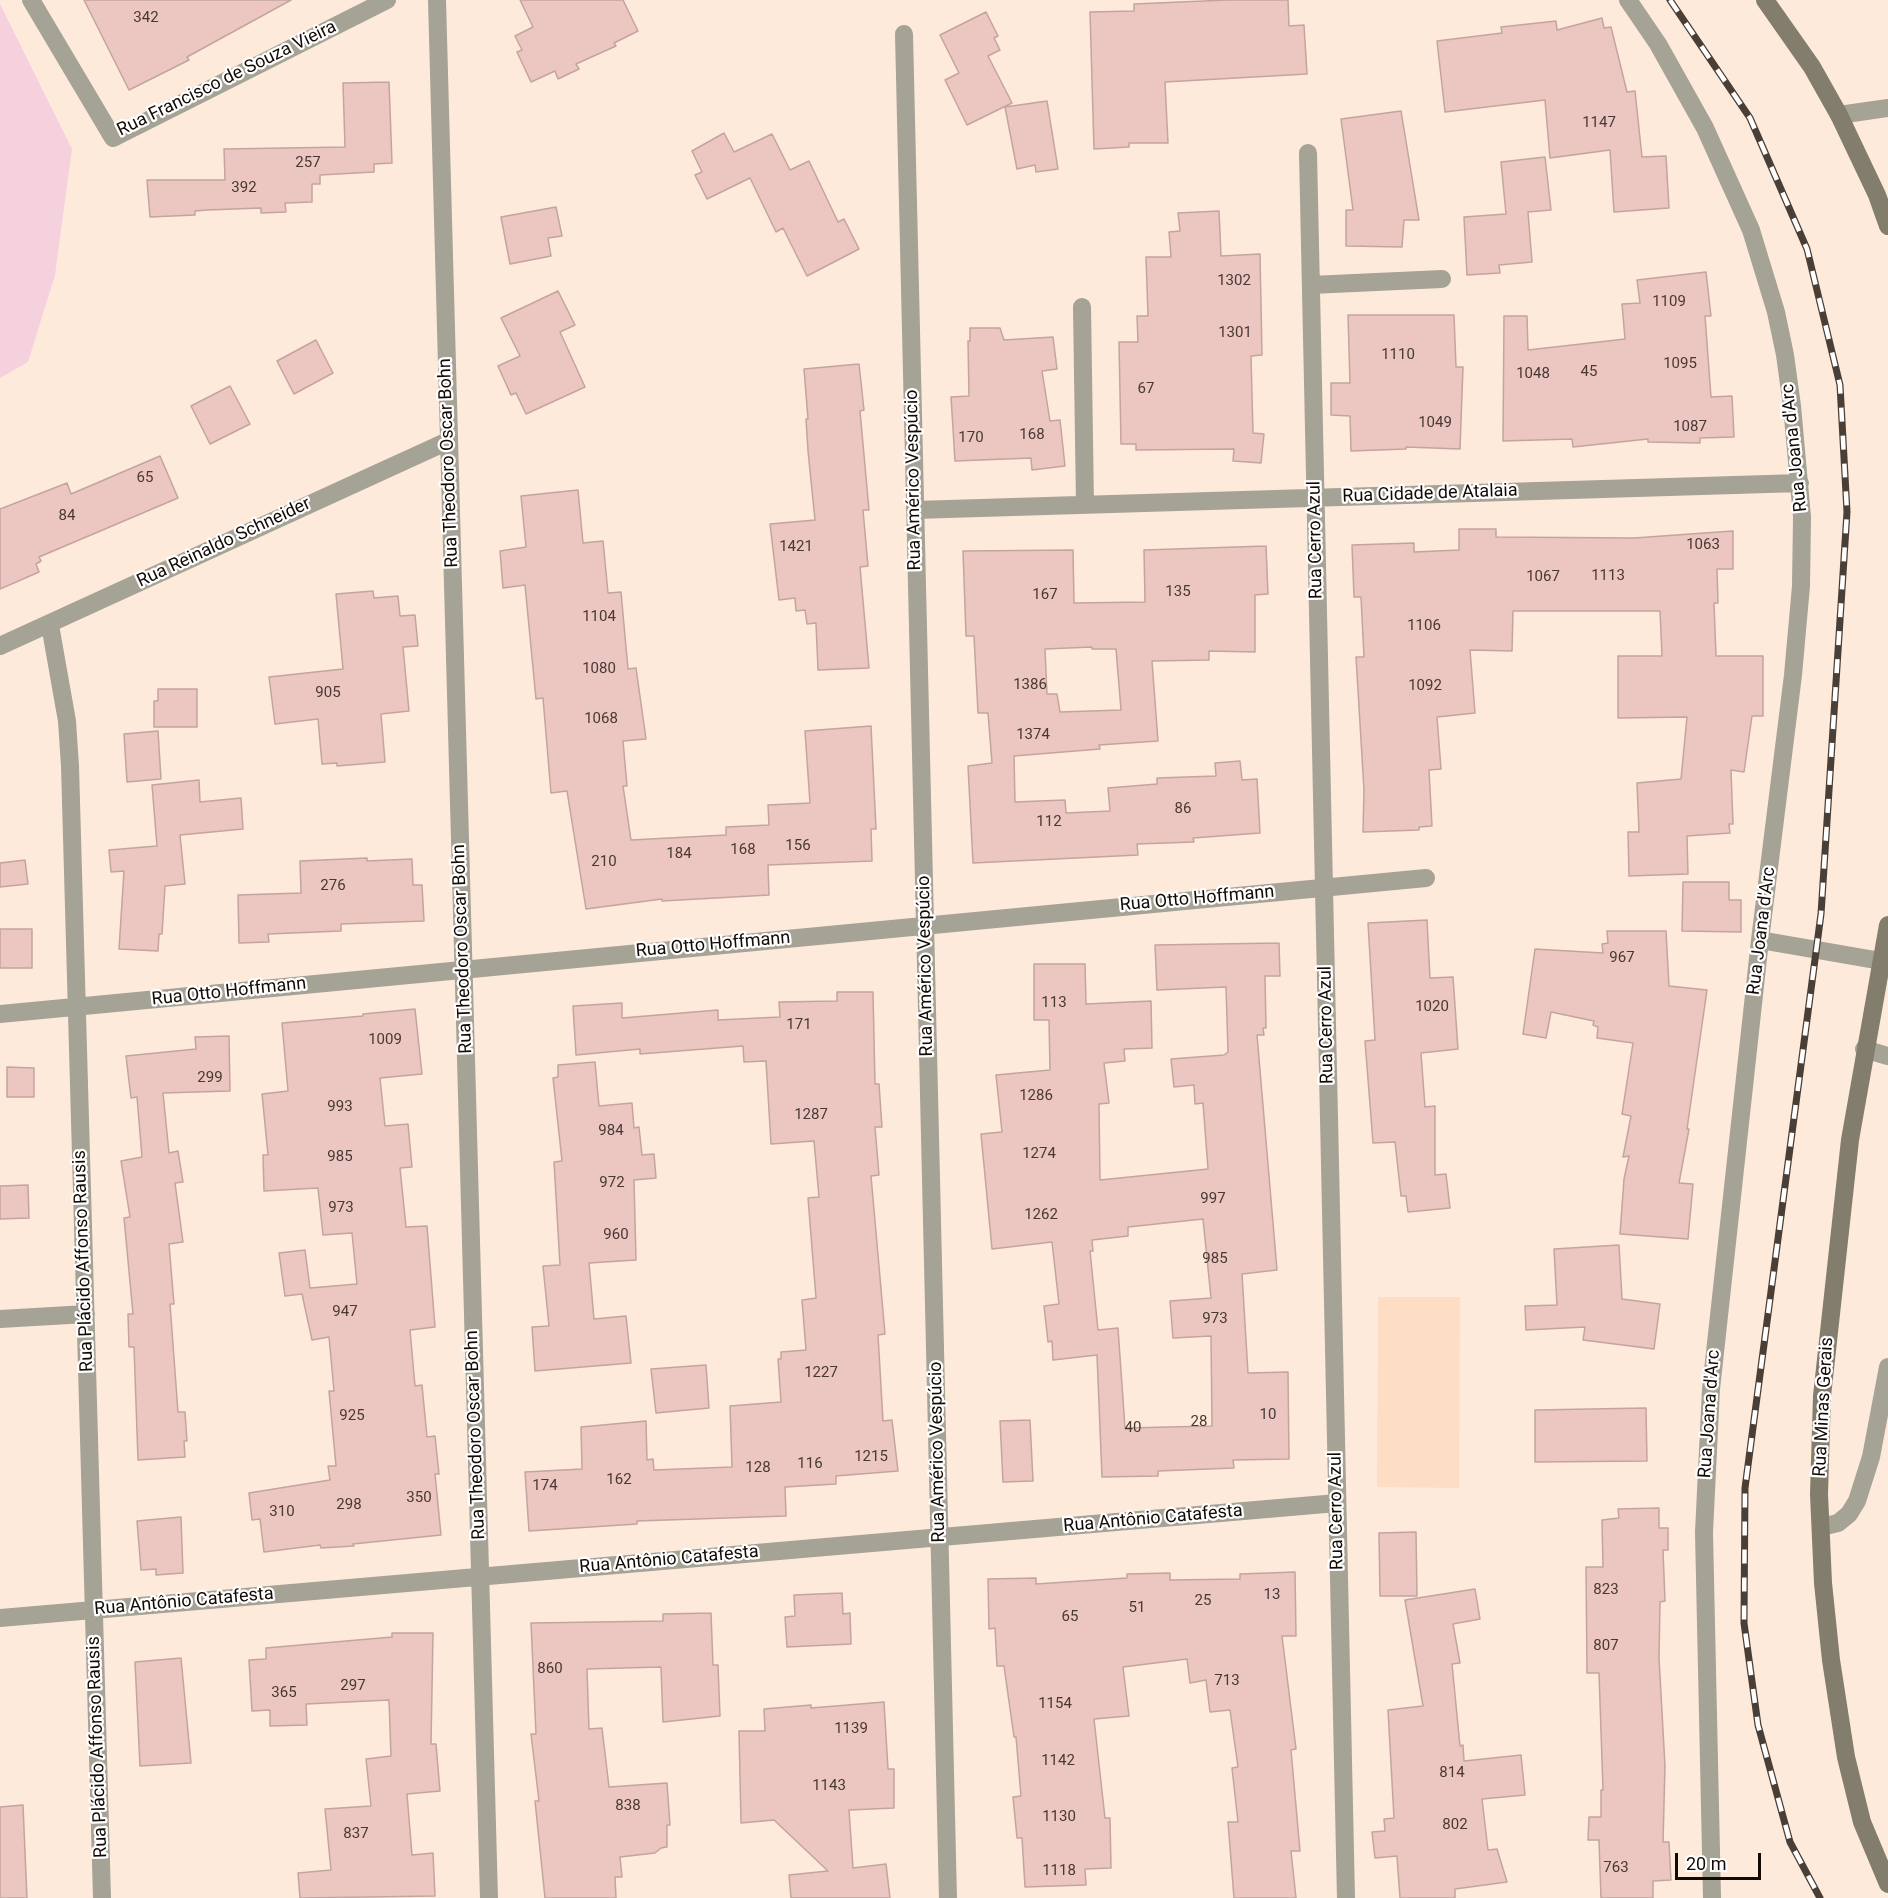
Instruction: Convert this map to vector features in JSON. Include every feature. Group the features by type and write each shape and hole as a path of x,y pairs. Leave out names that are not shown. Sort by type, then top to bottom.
{"main road":[{"path":"1765,0 1812,67 1839,115 1888,226"},
{"name":"Rua Minas Gerais","path":"1888,925 1864,1049 1850,1140 1822,1396 1821,1527 1831,1660 1846,1757 1862,1822 1888,1884"}],"street":[{"name":"Rua Francisco de Souza Vieira","path":"31,0 113,138 387,0"},
{"name":"Rua Theodoro Oscar Bohn","path":"437,0 489,1898"},
{"name":"Rua Joana d'Arc","path":"1628,0 1658,44 1705,128 1751,230 1776,312 1785,355 1800,483 1803,549 1785,755 1760,940 1722,1266 1707,1449 1704,1532 1712,1898"},
{"name":"Rua Américo Vespúcio","path":"904,34 948,1898"},
{"path":"1839,115 1888,108"},
{"name":"Rua Cerro Azul","path":"1308,153 1346,1898"},
{"path":"1311,285 1442,279"},
{"path":"1082,307 1085,505"},
{"name":"Rua Reinaldo Schneider","path":"0,646 50,626 157,573 448,441"},
{"name":"Rua Cidade de Atalaia","path":"915,510 1800,483"},
{"name":"Rua Plácido Affonso Rausis","path":"50,626 68,721 102,1898"},
{"name":"Rua Otto Hoffmann","path":"0,1014 1426,878"},
{"path":"1760,940 1881,961"},
{"path":"1864,1049 1888,1056"},
{"path":"0,1319 86,1314"},
{"path":"1821,1527 1838,1523 1850,1514 1857,1501 1871,1458 1888,1366"},
{"name":"Rua Antônio Catafesta","path":"0,1618 1337,1503"}],"shaded area":[{"path":"0,4 72,149 55,275 28,362 0,378"},
{"path":"1378,1297 1460,1297 1459,1488 1377,1487"}],"building":[{"path":"84,0 291,0 187,57 189,60 129,90"},
{"path":"520,0 623,0 638,31 614,43 616,46 576,64 579,69 558,79 555,71 531,82 517,52 522,50 515,36 533,27"},
{"path":"1288,0 1289,26 1304,25 1307,74 1165,82 1168,143 1129,143 1129,147 1094,149 1090,12 1134,11 1134,4"},
{"path":"986,12 998,36 994,38 1000,50 988,56 1012,103 967,125 945,80 959,73 940,35"},
{"path":"1602,18 1604,28 1611,27 1627,92 1635,91 1642,157 1666,156 1669,208 1614,212 1610,150 1550,158 1545,100 1445,112 1437,41 1502,33 1501,27 1556,21 1557,30"},
{"path":"389,82 392,163 374,164 374,172 320,175 320,184 312,184 312,202 285,203 286,212 261,213 261,208 207,210 195,211 195,215 150,217 147,180 225,180 224,149 345,147 343,83"},
{"path":"1047,101 1058,169 1036,172 1035,165 1017,169 1005,107"},
{"path":"1401,111 1419,220 1404,220 1402,247 1346,246 1346,210 1353,210 1341,119"},
{"path":"724,133 734,152 772,134 790,170 809,161 838,222 844,219 859,249 807,276 783,228 776,232 750,178 707,199 695,175 702,172 692,151"},
{"path":"1545,157 1551,210 1528,212 1532,262 1499,265 1500,273 1467,275 1464,217 1506,214 1501,162"},
{"path":"556,207 562,236 548,238 551,256 510,264 501,217"},
{"path":"1219,211 1221,256 1260,254 1262,355 1251,356 1253,433 1264,434 1261,463 1233,461 1234,449 1136,450 1136,444 1121,444 1119,342 1138,342 1137,316 1148,316 1146,257 1171,257 1169,232 1180,231 1178,213"},
{"path":"1706,272 1711,316 1705,316 1711,397 1732,396 1734,437 1700,438 1700,443 1648,442 1648,439 1573,447 1572,439 1503,441 1504,316 1527,316 1528,350 1625,339 1622,304 1640,303 1637,280"},
{"path":"558,291 575,325 560,332 585,387 526,414 516,393 511,395 498,366 520,356 501,318"},
{"path":"1348,315 1454,315 1456,367 1463,367 1460,449 1406,447 1406,449 1351,451 1350,416 1331,415 1331,383 1350,383"},
{"path":"970,328 1000,328 1004,340 1053,337 1057,369 1042,371 1050,421 1060,420 1065,466 1032,470 1031,458 955,461 951,397 969,396 968,341 970,341"},
{"path":"316,340 333,373 294,394 277,361"},
{"path":"859,364 864,410 860,411 869,510 863,510 868,566 860,567 869,668 818,670 816,623 807,624 805,610 796,611 795,598 779,600 770,524 815,520 808,451 804,369"},
{"path":"230,386 250,424 210,444 191,406"},
{"path":"160,456 178,498 39,557 41,561 36,564 39,572 0,589 0,509 67,483 71,494"},
{"path":"578,490 583,543 603,541 608,593 621,592 628,669 636,668 646,739 623,741 627,786 623,786 631,840 726,835 726,827 769,825 768,805 810,803 805,731 871,726 876,829 871,829 872,861 768,865 769,895 662,901 662,899 586,909 567,791 551,793 543,698 536,699 525,585 503,588 500,551 526,547 521,496"},
{"path":"1459,529 1496,529 1496,537 1634,538 1733,531 1733,569 1717,569 1718,603 1714,603 1716,656 1763,656 1763,716 1752,716 1744,772 1731,770 1733,824 1729,824 1730,833 1687,836 1688,874 1629,876 1628,832 1639,832 1637,783 1681,779 1687,717 1618,718 1618,656 1662,656 1660,611 1513,611 1512,651 1470,650 1475,713 1437,717 1441,769 1429,770 1432,826 1419,827 1419,830 1363,832 1364,790 1356,657 1364,657 1361,597 1354,597 1352,545 1414,543 1414,552 1459,550"},
{"path":"1266,546 1268,594 1255,595 1255,652 1209,651 1209,660 1152,661 1158,741 1099,745 1100,749 1014,756 1015,802 1065,800 1066,813 1110,811 1108,788 1157,784 1157,778 1216,776 1215,763 1240,761 1242,780 1257,779 1260,833 1193,838 1194,842 1137,844 1138,855 973,863 968,766 992,763 988,713 978,713 974,636 966,636 963,551 1073,550 1074,603 1145,602 1144,550","holes":["1092,647 1092,649 1116,649 1121,710 1060,712 1057,694 1047,694 1045,649"]},
{"path":"373,591 374,598 398,596 400,616 415,615 418,646 403,647 409,711 381,714 385,762 337,766 337,763 322,764 318,719 275,724 269,677 343,669 336,594"},
{"path":"158,689 197,689 197,727 154,727 154,701 158,701"},
{"path":"158,731 161,779 127,782 124,734"},
{"path":"199,780 200,802 241,798 243,829 180,835 185,884 165,886 162,934 159,934 158,951 119,949 124,871 111,872 109,850 157,846 152,785"},
{"path":"367,858 367,861 412,859 413,885 422,885 424,921 341,924 341,931 268,934 269,942 239,943 238,895 301,893 300,861"},
{"path":"25,860 28,884 0,887 0,863"},
{"path":"1683,882 1729,882 1729,900 1741,900 1741,932 1682,931"},
{"path":"1427,920 1430,978 1453,977 1458,1049 1421,1053 1425,1107 1435,1106 1435,1175 1446,1174 1450,1208 1408,1212 1406,1196 1401,1196 1395,1142 1373,1143 1365,1041 1375,1040 1368,923"},
{"path":"0,929 32,929 32,968 0,968"},
{"path":"1607,931 1666,931 1669,986 1707,990 1687,1129 1689,1129 1679,1183 1693,1184 1688,1239 1620,1234 1624,1179 1629,1156 1623,1157 1631,1116 1622,1114 1633,1043 1597,1038 1598,1027 1593,1025 1594,1021 1551,1012 1546,1038 1523,1034 1535,949 1603,953 1602,944 1608,943"},
{"path":"1279,943 1280,976 1265,976 1266,1028 1263,1028 1264,1035 1257,1035 1277,1270 1242,1274 1248,1373 1288,1372 1289,1459 1233,1460 1234,1468 1158,1471 1158,1476 1102,1477 1097,1355 1053,1360 1052,1341 1048,1342 1044,1306 1059,1304 1052,1242 992,1249 981,1134 1002,1132 996,1075 1050,1070 1049,1020 1034,1020 1034,964 1085,964 1086,1004 1151,1001 1152,1048 1124,1049 1125,1061 1104,1063 1109,1103 1099,1104 1100,1180 1208,1169 1203,1103 1195,1104 1194,1085 1174,1087 1171,1059 1224,1055 1228,1052 1226,987 1157,990 1155,945","holes":["1203,1219 1211,1298 1170,1301 1173,1338 1211,1336 1212,1426 1125,1428 1118,1328 1098,1330 1090,1251 1093,1251 1092,1240 1128,1236 1128,1227"]},
{"path":"837,992 873,992 875,1084 879,1084 882,1127 875,1127 879,1175 871,1176 885,1334 878,1335 883,1421 892,1420 898,1471 836,1476 836,1484 785,1487 786,1516 637,1521 637,1524 529,1531 525,1472 582,1469 581,1427 646,1421 647,1460 653,1459 654,1470 732,1467 730,1406 781,1402 778,1359 781,1359 781,1352 806,1350 802,1300 816,1298 808,1198 819,1197 814,1141 771,1144 766,1061 744,1062 743,1046 640,1054 640,1049 576,1055 573,1006 622,1003 622,1018 718,1010 718,1020 780,1017 779,1002 837,1001"},
{"path":"415,1009 422,1074 380,1078 385,1126 408,1124 412,1167 400,1168 406,1227 427,1226 435,1327 410,1330 415,1386 422,1385 427,1437 435,1436 439,1474 435,1474 441,1535 353,1544 354,1546 321,1548 320,1545 264,1552 260,1519 252,1520 249,1493 330,1480 328,1466 336,1466 329,1391 334,1391 329,1337 312,1340 302,1294 285,1296 279,1253 305,1250 310,1288 357,1284 352,1233 323,1235 318,1188 264,1191 263,1155 268,1155 262,1094 288,1091 282,1023"},
{"path":"229,1036 230,1091 163,1093 169,1153 178,1151 183,1182 175,1183 183,1242 169,1244 174,1304 170,1304 178,1412 185,1412 187,1441 184,1441 185,1457 138,1460 134,1347 129,1347 128,1314 133,1314 124,1218 130,1217 121,1161 142,1157 137,1097 131,1098 126,1056 196,1049 195,1037"},
{"path":"595,1062 599,1106 632,1103 634,1128 639,1127 642,1155 654,1154 656,1178 634,1180 636,1260 589,1263 594,1319 626,1316 631,1363 535,1371 532,1327 549,1326 543,1266 560,1265 554,1162 562,1161 553,1078 558,1077 558,1065"},
{"path":"7,1067 34,1068 34,1097 7,1097"},
{"path":"28,1185 29,1218 0,1219 0,1186"},
{"path":"1619,1245 1622,1299 1660,1304 1654,1349 1583,1340 1585,1327 1526,1330 1525,1306 1557,1305 1554,1249"},
{"path":"706,1365 709,1408 656,1413 651,1369"},
{"path":"1646,1408 1647,1461 1535,1462 1535,1410"},
{"path":"1030,1420 1033,1481 1003,1482 1000,1421"},
{"path":"1659,1508 1659,1528 1668,1528 1668,1550 1663,1550 1665,1601 1660,1602 1659,1658 1665,1766 1663,1842 1669,1842 1671,1880 1653,1881 1653,1898 1601,1898 1599,1840 1588,1840 1589,1817 1601,1817 1601,1790 1603,1790 1599,1673 1587,1673 1586,1567 1603,1567 1602,1520 1619,1518 1618,1509"},
{"path":"181,1517 183,1573 156,1575 156,1569 141,1570 137,1521"},
{"path":"1416,1532 1417,1596 1380,1596 1379,1533"},
{"path":"1295,1572 1296,1636 1282,1636 1296,1749 1291,1750 1300,1851 1291,1851 1296,1898 1234,1898 1228,1822 1238,1822 1232,1768 1238,1767 1230,1710 1210,1712 1206,1680 1190,1683 1187,1659 1123,1667 1129,1716 1094,1719 1105,1818 1110,1818 1111,1868 1085,1869 1086,1885 1025,1887 1022,1838 1017,1838 1013,1797 1021,1796 1016,1737 1014,1737 1004,1666 997,1666 995,1628 989,1629 988,1579 1036,1578 1036,1584 1127,1578 1127,1574 1170,1573 1170,1580 1240,1579 1240,1574"},
{"path":"1475,1589 1480,1619 1453,1624 1460,1663 1452,1664 1460,1746 1463,1745 1464,1761 1521,1755 1525,1795 1482,1799 1488,1850 1497,1849 1507,1882 1455,1889 1455,1898 1400,1898 1397,1856 1375,1858 1372,1832 1385,1831 1384,1819 1394,1818 1388,1710 1423,1706 1405,1600"},
{"path":"842,1593 843,1614 850,1613 851,1644 787,1647 785,1617 795,1616 794,1595"},
{"path":"711,1613 713,1665 718,1665 720,1716 663,1722 661,1667 587,1669 589,1729 602,1728 609,1787 667,1783 670,1825 667,1825 667,1847 655,1853 620,1857 622,1877 615,1877 616,1898 545,1898 535,1801 539,1801 531,1734 536,1734 531,1623 663,1621 663,1614"},
{"path":"392,1633 433,1633 431,1744 436,1744 440,1791 407,1794 412,1855 433,1853 435,1896 300,1898 298,1873 331,1870 325,1809 371,1806 366,1759 391,1756 389,1700 306,1704 307,1725 270,1726 270,1710 252,1711 249,1660 266,1659 266,1648 392,1637"},
{"path":"181,1658 191,1763 140,1766 135,1662"},
{"path":"884,1702 888,1769 894,1769 894,1808 849,1810 853,1868 886,1864 890,1898 791,1898 789,1875 828,1871 774,1820 741,1823 739,1731 765,1731 764,1709"},
{"path":"23,1805 27,1898 0,1898 0,1807"}],"railway":[{"path":"1670,0 1750,118 1807,249 1840,385 1847,512 1821,914 1745,1488 1744,1623 1758,1725 1790,1842 1820,1898"}]}
